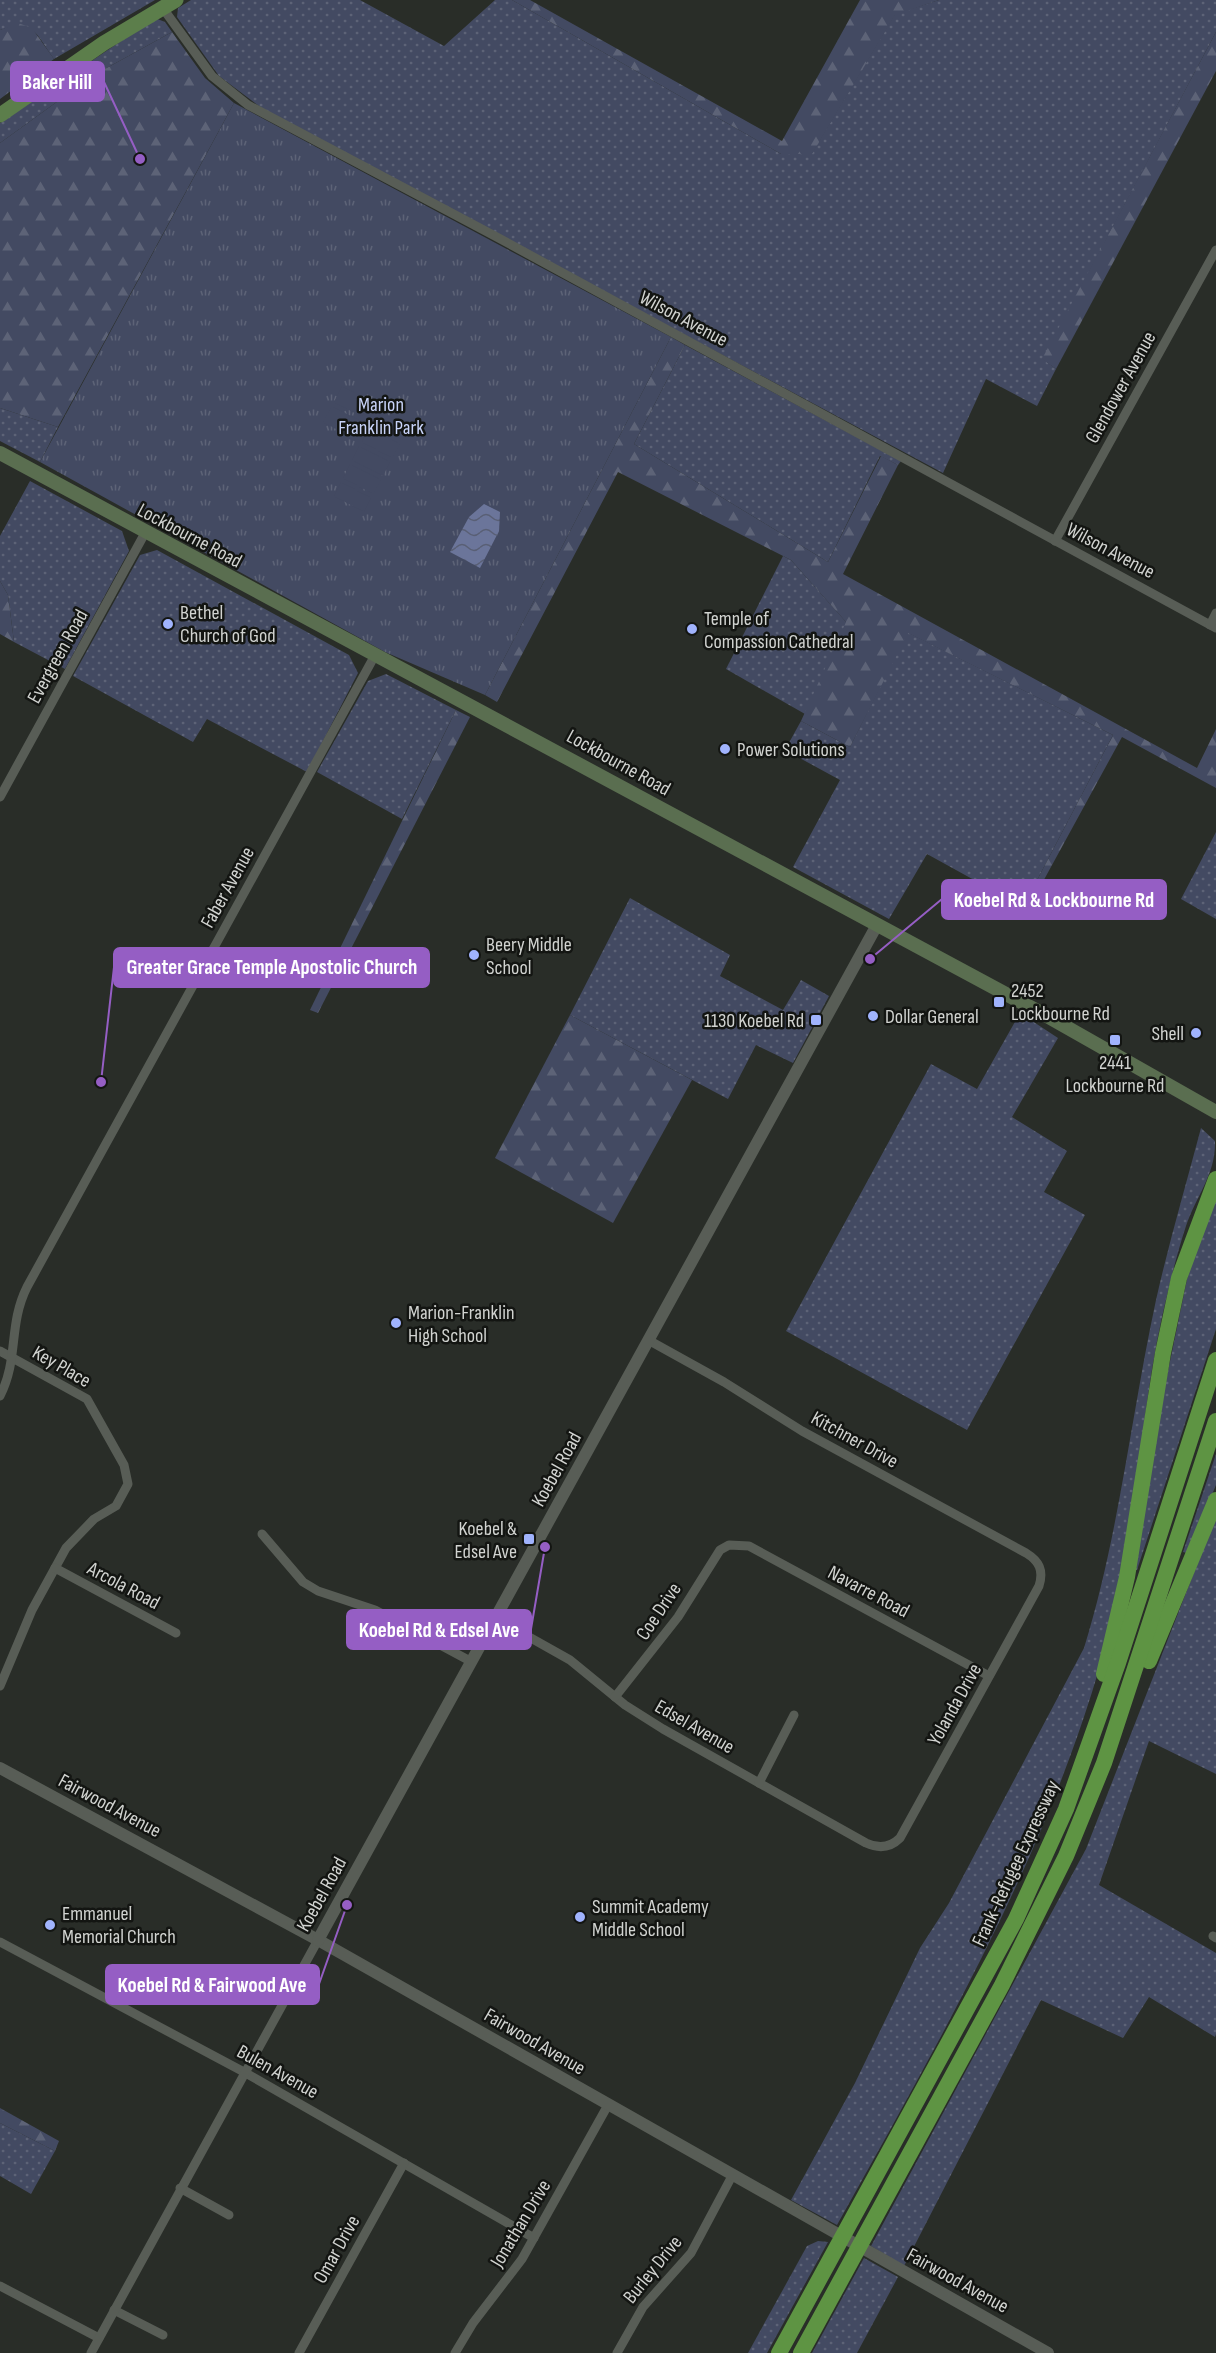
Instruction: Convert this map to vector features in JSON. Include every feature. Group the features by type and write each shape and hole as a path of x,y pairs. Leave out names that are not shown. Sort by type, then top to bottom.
{"highway":[{"path":"1086,1756 1127,1577 1163,1353 1179,1278 1191,1240 1216,1179"},
{"name":"Frank-Refugee Expressway","path":"780,2353 1016,1919 1066,1809 1086,1756 1216,1360"},
{"name":"Frank-Refugee Expressway","path":"801,2353 1029,1934 1066,1856 1104,1763 1216,1421"},
{"path":"1104,1763 1216,1500"}],"main road":[{"path":"0,115 104,43 169,4"},
{"name":"Lockbourne Road","path":"0,453 375,657 499,719 1216,1112"}],"street":[{"name":"Wilson Avenue","path":"169,4 212,76 248,105 493,235 1213,626"},
{"name":"Glendower Avenue","path":"1055,541 1216,250"},
{"name":"Evergreen Road","path":"0,797 146,533"},
{"path":"1213,626 1216,614"},
{"name":"Faber Avenue","path":"0,1396 9,1378 14,1321 27,1287 375,657"},
{"name":"Koebel Road","path":"91,2353 878,925"},
{"name":"Kitchner Drive","path":"650,1341 724,1382 802,1431 1026,1552 1035,1559 1041,1569"},
{"name":"Key Place","path":"0,1351 87,1399 124,1465 128,1484 116,1506 80,1531 66,1548 55,1568"},
{"path":"262,1534 303,1582 310,1587 375,1610 472,1662"},
{"name":"Navarre Road","path":"729,1545 749,1546 989,1677"},
{"name":"Coe Drive","path":"615,1697 678,1617 713,1558 729,1545"},
{"path":"0,1686 32,1610 55,1568"},
{"name":"Arcola Road","path":"55,1568 176,1634"},
{"name":"Yolanda Drive","path":"884,1847 893,1845 900,1838 1039,1586 1041,1569"},
{"name":"Edsel Avenue","path":"497,1619 570,1660 615,1697 663,1729 866,1843 874,1847 884,1847"},
{"path":"759,1783 794,1715"},
{"name":"Fairwood Avenue","path":"0,1768 318,1940 1048,2353"},
{"name":"Bulen Avenue","path":"0,1942 244,2072 534,2238"},
{"name":"Jonathan Drive","path":"454,2353 472,2323 522,2259 608,2105"},
{"name":"Omar Drive","path":"299,2353 404,2163"},
{"name":"Burley Drive","path":"617,2353 643,2307 691,2253 732,2176"},
{"path":"180,2188 230,2215"},
{"path":"0,2286 99,2338"},
{"path":"114,2310 163,2336"}],"green space":[{"path":"0,0 155,0 54,59 38,36 27,27 0,30"},
{"path":"191,0 360,0 444,46 495,0 512,0 781,154 812,153 895,14 939,0 1216,0 1216,32 1043,359 1056,369 1037,406 986,379 943,473 263,109 219,76 177,17 178,8"},
{"path":"512,0 530,0 782,141 860,0 939,0 895,15 812,154 781,154"},
{"path":"155,18 165,22 172,32 94,75 0,143 0,123"},
{"path":"18,23 32,28 54,59 0,99 0,30"},
{"path":"172,32 205,78 234,103 58,427 0,408 0,143 94,75"},
{"path":"1216,32 1216,71 1056,369 1042,359"},
{"name":"Marion Franklin Park","path":"234,103 671,337 485,695 385,652 40,462"},
{"path":"671,337 685,345 634,444 828,562 881,456 898,465 843,574 1197,768 1216,729 1216,788 1122,737 1028,909 1023,907 1113,735 908,633 850,747 801,721 846,622 791,560 618,472 497,702 485,695"},
{"path":"685,345 901,461 898,465 880,456 828,562 634,444"},
{"path":"342,386 370,401 362,417 334,402"},
{"path":"332,406 360,421 351,437 323,422"},
{"path":"0,408 58,427 40,462 0,441"},
{"path":"378,410 409,426 402,440 371,424"},
{"path":"369,428 400,444 392,458 362,442"},
{"path":"359,446 390,462 383,476 352,460"},
{"path":"350,464 381,480 373,494 343,478"},
{"path":"30,481 122,531 129,551 65,669 14,642 8,595 0,581 0,536"},
{"path":"341,482 371,498 364,512 334,496"},
{"path":"157,550 349,655 358,673 307,772 207,719 193,742 73,676 140,555"},
{"path":"783,556 791,560 847,623 805,714 726,669"},
{"path":"0,581 8,595 14,642 0,634"},
{"path":"907,632 1113,735 1023,907 927,854 889,919 793,867 840,780 785,750 801,721 850,747"},
{"path":"386,674 456,710 402,819 317,772 368,681"},
{"path":"456,710 470,717 318,1013 310,1010"},
{"path":"1216,832 1216,919 1181,899"},
{"path":"630,898 730,955 720,976 783,1010 801,980 829,996 793,1063 756,1045 728,1099 570,1015"},
{"path":"1020,1013 1058,1038 1012,1117 1067,1151 1044,1192 1085,1215 967,1430 786,1331 931,1064 977,1089"},
{"path":"570,1015 692,1080 613,1223 495,1158"},
{"path":"1201,1128 1215,1141 1212,1164 1182,1237 1162,1317 1149,1388 1130,1533 1116,1605 1094,1687 1066,1768 1034,1847 998,1924 920,2076 837,2225 791,2200 855,2083 920,1948 949,1903 1084,1648 1116,1519 1156,1300"},
{"path":"1216,1194 1216,1329 1137,1570 1134,1570 1163,1395 1191,1260"},
{"path":"1216,1454 1216,1485 1187,1553 1183,1552"},
{"path":"1216,1516 1216,1774 1149,1741 1099,1885 1216,1953 1215,2037 1149,1997 1123,2038 1041,2000 904,2266 871,2246 1086,1849"},
{"path":"0,2108 59,2141 55,2151 0,2123"},
{"path":"0,2123 55,2151 31,2194 0,2176"},
{"path":"818,2241 828,2242 767,2353 748,2353 807,2246"},
{"path":"864,2258 898,2277 857,2353 812,2353"}],"water":[{"path":"484,504 500,512 499,531 480,568 450,552 469,517"}],"place":[{"name":"Baker Hill","path":"140,159"},
{"name":"Bethel Church of God","path":"168,624"},
{"name":"Temple of Compassion Cathedral","path":"692,629"},
{"name":"Power Solutions","path":"725,749"},
{"name":"Beery Middle School","path":"474,955"},
{"name":"Koebel Rd & Lockbourne Rd","path":"870,959"},
{"name":"2452 Lockbourne Rd","path":"999,1002"},
{"name":"Dollar General","path":"873,1016"},
{"name":"1130 Koebel Rd","path":"816,1020"},
{"name":"Shell","path":"1196,1033"},
{"name":"2441 Lockbourne Rd","path":"1115,1040"},
{"name":"Greater Grace Temple Apostolic Church","path":"101,1082"},
{"name":"Marion-Franklin High School","path":"396,1323"},
{"name":"Koebel & Edsel Ave","path":"529,1539"},
{"name":"Koebel Rd & Edsel Ave","path":"545,1547"},
{"name":"Koebel Rd & Fairwood Ave","path":"347,1905"},
{"name":"Summit Academy Middle School","path":"580,1917"},
{"name":"Emmanuel Memorial Church","path":"50,1925"}]}
